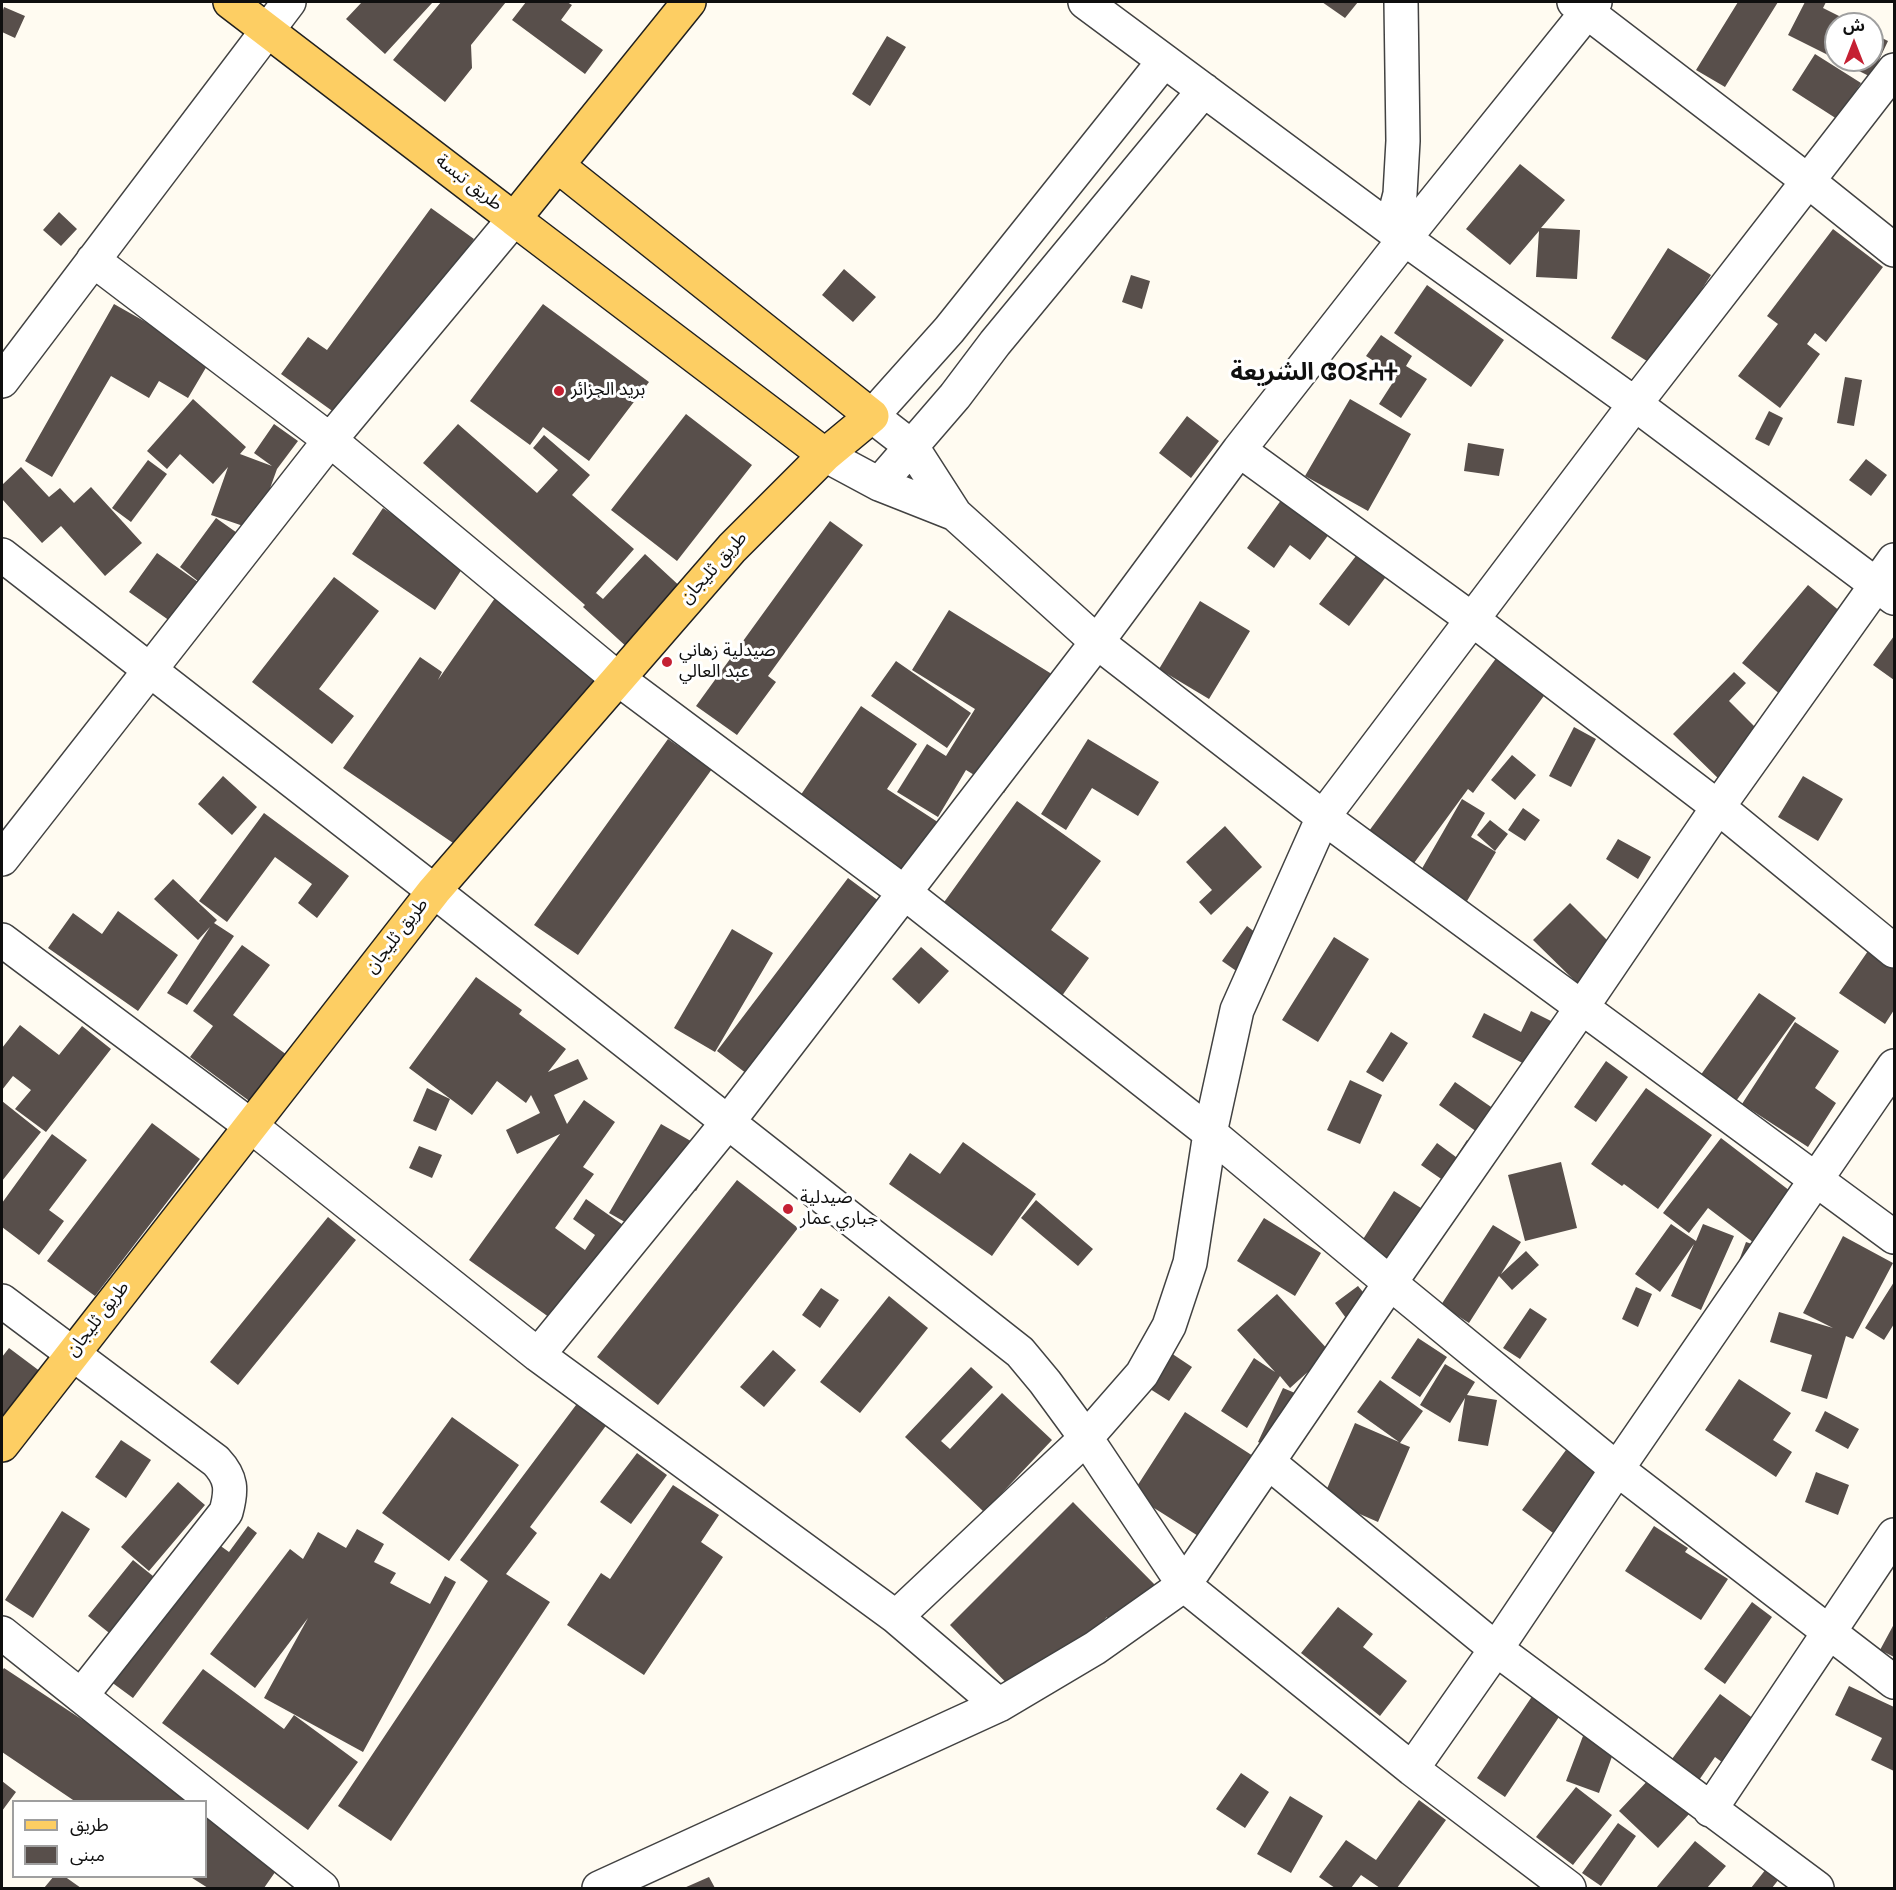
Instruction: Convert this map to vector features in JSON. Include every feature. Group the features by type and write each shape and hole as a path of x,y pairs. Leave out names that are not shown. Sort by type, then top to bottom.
{"main road":[{"name":"طريق تبسة","path":"230,2 514,219 558,166 682,4"},
{"path":"558,166 872,416"},
{"path":"514,219 825,455"},
{"name":"طريق ثليجان","path":"2,1446 434,891 732,548 825,455 872,416"}],"street":[{"path":"2,381 290,2"},
{"path":"599,1888 999,1705 1095,1648 1184,1585 1718,807 1889,581 1635,404 1398,234 1088,2"},
{"path":"1398,234 1402,153 1401,2"},
{"path":"538,1355 728,1122 905,893 1097,642 1398,234 1586,5 1894,250"},
{"path":"1164,61 949,330 872,416 912,447 955,514 1097,642 1323,817 1894,1237"},
{"path":"896,1617 1086,1438 1142,1374 1169,1326 1190,1263 1210,1133 1237,1010 1323,817 1635,404 1894,70"},
{"path":"879,484 955,396 995,343 1204,90"},
{"path":"2,860 330,440 514,219"},
{"path":"93,260 330,440 618,678 905,893 1210,1133 1617,1469 1894,1682"},
{"path":"1239,450 1473,620 1718,807 1894,951"},
{"path":"825,455 879,484 955,514"},
{"path":"2,555 1020,1352 1086,1438 1184,1585 1412,1769 1569,1888"},
{"path":"2,940 251,1126 538,1355 896,1617 999,1705"},
{"path":"1412,1769 1894,1066"},
{"path":"2,1301 216,1461 226,1471 230,1487 226,1512 81,1696"},
{"path":"1268,1462 1496,1649 1817,1888"},
{"path":"1710,1810 1894,1535"},
{"path":"2,1633 322,1888"}],"building":[{"path":"362,2 433,2 385,54 346,19"},
{"path":"441,2 506,2 471,45 472,68 445,102 393,60"},
{"path":"526,2 567,2 572,5 561,20 603,50 585,74 512,20"},
{"path":"1322,2 1358,2 1345,18"},
{"path":"1738,2 1778,2 1725,87 1696,70"},
{"path":"1805,2 1826,2 1823,8 1831,12 1824,12 1824,53 1788,35"},
{"path":"4,7 25,16 15,38 2,32"},
{"path":"887,36 906,47 870,106 852,94"},
{"path":"1815,54 1824,60 1824,72 1844,72 1861,83 1837,119 1792,90"},
{"path":"1861,72 1873,72 1871,77"},
{"path":"1520,164 1565,200 1541,228 1580,230 1577,279 1536,277 1539,231 1510,265 1466,229"},
{"path":"431,208 474,239 342,418 281,374 308,337 327,350"},
{"path":"59,212 77,229 61,246 43,230"},
{"path":"1833,229 1883,267 1826,342 1815,333 1807,344 1820,354 1780,408 1738,376 1778,324 1767,316"},
{"path":"1668,248 1711,275 1653,365 1611,338"},
{"path":"844,269 876,297 853,322 822,295"},
{"path":"1131,275 1150,281 1142,309 1122,302"},
{"path":"1427,285 1504,340 1471,387 1394,333"},
{"path":"114,304 211,359 188,398 159,381 149,398 111,376 52,477 25,461"},
{"name":"بريد الجزائر","path":"543,304 649,382 589,461 543,427 530,445 470,401"},
{"path":"1381,335 1412,356 1406,366 1427,379 1401,418 1379,404 1397,376 1366,356"},
{"path":"1845,377 1862,380 1854,426 1837,423"},
{"path":"193,399 246,447 240,454 272,466 254,453 274,424 298,441 277,469 255,530 211,515 228,467 213,484 180,454 167,469 147,451"},
{"path":"1350,399 1411,434 1368,511 1305,476"},
{"path":"1769,411 1783,418 1769,446 1755,439"},
{"path":"686,414 752,465 677,561 611,510"},
{"path":"1187,416 1219,441 1191,478 1159,453"},
{"path":"458,424 537,493 558,470 533,448 544,435 590,475 572,495 634,549 589,601 596,593 603,599 645,554 684,590 629,649 583,607 585,605 423,463"},
{"path":"1468,443 1504,449 1499,476 1464,471"},
{"path":"1866,459 1887,475 1871,496 1849,480"},
{"path":"148,460 167,474 131,522 112,508"},
{"path":"21,467 49,497 60,488 74,503 91,487 142,543 105,576 61,526 42,543 2,499 2,485"},
{"path":"1284,496 1332,530 1310,560 1290,545 1274,568 1247,548"},
{"path":"383,508 466,563 435,610 352,554"},
{"path":"216,518 240,535 203,585 180,567"},
{"path":"830,521 863,545 768,676 776,682 737,735 696,706"},
{"path":"1359,552 1388,574 1349,626 1319,604"},
{"path":"157,553 198,582 170,621 129,592"},
{"path":"334,577 379,611 319,689 354,716 332,744 252,682"},
{"path":"1808,585 1858,626 1792,704 1742,663"},
{"path":"495,598 609,676 481,862 343,768 420,657 442,672 438,680"},
{"path":"1200,601 1250,631 1209,699 1159,669"},
{"path":"949,610 1071,686 1004,793 966,770 938,817 897,792 927,744 946,756 975,709 912,670"},
{"path":"1894,636 1894,680 1873,665"},
{"path":"1497,657 1546,693 1473,793 1468,789 1414,863 1369,831"},
{"path":"896,661 971,713 947,748 871,696"},
{"path":"1734,672 1746,683 1729,701 1769,741 1725,785 1673,734"},
{"path":"861,706 917,744 887,789 950,830 916,881 796,802"},
{"path":"1574,727 1596,739 1571,787 1549,776"},
{"path":"668,739 712,769 578,955 534,925"},
{"path":"1088,739 1159,782 1138,816 1092,788 1066,830 1041,814"},
{"path":"1512,755 1536,775 1515,800 1491,780"},
{"path":"223,776 257,807 232,835 198,804"},
{"path":"1803,776 1843,799 1818,841 1778,817"},
{"path":"1462,799 1485,813 1471,837 1496,852 1467,901 1420,872"},
{"path":"1017,801 1101,861 1051,930 1089,958 1059,1000 937,912"},
{"path":"1523,808 1540,820 1525,841 1508,830"},
{"path":"264,813 349,876 317,918 298,903 312,884 275,857 227,922 199,901"},
{"path":"1490,820 1508,834 1495,851 1477,835"},
{"path":"1225,826 1262,867 1211,915 1199,902 1212,890 1186,862"},
{"path":"1618,839 1651,857 1638,879 1606,859"},
{"path":"848,878 899,916 768,1090 717,1051"},
{"path":"173,879 217,920 214,923 234,936 187,1005 167,993 210,927 198,940 154,899"},
{"path":"1570,903 1617,950 1580,986 1533,940"},
{"path":"118,911 178,955 138,1011 48,948 73,913 102,934"},
{"path":"1247,926 1269,943 1245,977 1222,961"},
{"path":"732,929 773,953 715,1052 674,1028"},
{"path":"1334,937 1369,959 1318,1042 1282,1020"},
{"path":"242,945 270,965 233,1015 291,1058 256,1106 190,1057 213,1026 193,1011"},
{"path":"921,947 949,971 919,1004 892,979"},
{"path":"1868,951 1894,968 1894,1010 1885,1024 1839,993"},
{"path":"476,977 522,1010 519,1014 566,1049 548,1072 578,1059 588,1079 554,1095 567,1124 584,1100 615,1122 583,1167 594,1174 555,1228 585,1250 595,1235 573,1219 586,1199 636,1234 567,1330 469,1260 560,1134 517,1154 506,1130 540,1113 531,1095 526,1103 497,1081 472,1115 409,1068"},
{"path":"1759,993 1796,1018 1736,1101 1700,1076"},
{"path":"1531,1011 1567,1029 1544,1074 1472,1037 1484,1013 1521,1032"},
{"path":"1795,1022 1839,1051 1815,1088 1836,1103 1808,1147 1742,1104"},
{"path":"20,1025 59,1055 82,1026 111,1049 46,1132 15,1109 31,1090 13,1076 2,1090 2,1048"},
{"path":"1391,1032 1408,1043 1383,1082 1366,1072"},
{"path":"1606,1061 1628,1077 1596,1122 1574,1107"},
{"path":"1350,1080 1382,1095 1360,1144 1327,1130"},
{"path":"1455,1082 1510,1120 1494,1144 1439,1105"},
{"path":"427,1088 450,1099 436,1131 413,1121"},
{"path":"1646,1088 1712,1135 1658,1209 1591,1164"},
{"path":"2,1101 41,1132 2,1181"},
{"path":"152,1123 200,1159 95,1296 47,1261"},
{"path":"661,1124 717,1156 696,1191 677,1180 646,1234 609,1213"},
{"path":"52,1134 87,1160 49,1210 64,1221 39,1255 2,1227 2,1203"},
{"path":"1721,1138 1807,1204 1769,1253 1750,1307 1725,1298 1746,1242 1758,1246 1708,1208 1689,1233 1663,1213"},
{"path":"1467,1140 1490,1157 1463,1194 1421,1165 1437,1143 1456,1157"},
{"path":"963,1142 1036,1194 992,1256 889,1184 910,1153 940,1174"},
{"path":"419,1146 442,1155 432,1178 409,1168"},
{"path":"1561,1162 1577,1228 1525,1241 1508,1175"},
{"path":"737,1180 798,1228 658,1405 597,1357"},
{"path":"1394,1191 1440,1220 1404,1276 1358,1247"},
{"path":"1036,1200 1093,1249 1078,1266 1021,1218"},
{"path":"328,1217 356,1240 238,1385 210,1362"},
{"path":"1264,1218 1321,1253 1295,1296 1237,1261"},
{"path":"1671,1224 1696,1241 1703,1224 1734,1236 1701,1310 1671,1296 1694,1244 1660,1292 1635,1274"},
{"path":"1493,1225 1521,1242 1501,1274 1526,1251 1539,1265 1512,1290 1499,1276 1469,1323 1441,1305"},
{"path":"1843,1236 1893,1263 1853,1339 1846,1336 1827,1399 1801,1391 1812,1355 1770,1342 1779,1312 1833,1328 1803,1313"},
{"path":"1894,1282 1894,1324 1884,1340 1865,1328"},
{"path":"1358,1286 1375,1307 1351,1325 1335,1303"},
{"path":"1636,1287 1652,1294 1638,1327 1622,1319"},
{"path":"821,1288 839,1300 820,1328 802,1315"},
{"path":"1277,1294 1330,1352 1290,1388 1280,1376 1247,1428 1221,1411 1254,1358 1275,1372 1237,1330"},
{"path":"889,1296 928,1328 860,1413 820,1382"},
{"path":"1530,1308 1547,1319 1520,1359 1503,1348"},
{"path":"1418,1338 1447,1357 1420,1397 1391,1378"},
{"path":"1162,1347 1192,1367 1169,1401 1139,1382"},
{"path":"9,1348 45,1375 2,1429 2,1357"},
{"path":"773,1350 796,1370 764,1407 740,1387"},
{"path":"1445,1364 1475,1382 1467,1395 1497,1400 1488,1446 1458,1441 1465,1398 1450,1423 1420,1405"},
{"path":"971,1367 993,1387 941,1441 950,1449 1002,1393 1052,1440 984,1512 905,1437"},
{"path":"1739,1379 1791,1413 1773,1440 1792,1452 1776,1477 1705,1430"},
{"path":"1380,1380 1423,1411 1400,1443 1410,1447 1378,1522 1323,1498 1355,1423 1399,1442 1357,1412"},
{"path":"1283,1388 1307,1398 1282,1453 1258,1442"},
{"path":"579,1401 608,1423 530,1527 537,1533 506,1574 550,1602 391,1841 338,1806 488,1581 460,1560"},
{"path":"1825,1411 1859,1429 1848,1449 1815,1431"},
{"path":"1185,1412 1267,1465 1214,1546 1132,1494"},
{"path":"452,1417 519,1465 449,1561 382,1513"},
{"path":"121,1440 151,1460 126,1498 95,1477"},
{"path":"1566,1450 1612,1484 1568,1544 1522,1510"},
{"path":"637,1453 667,1475 631,1524 600,1502"},
{"path":"1816,1472 1849,1485 1838,1515 1805,1502"},
{"path":"178,1482 205,1505 149,1571 121,1547"},
{"path":"673,1485 719,1515 701,1542 723,1557 644,1675 567,1625 601,1573 610,1579"},
{"path":"1073,1502 1158,1588 1118,1627 1107,1617 1023,1700 950,1625"},
{"path":"62,1511 90,1529 33,1618 5,1600"},
{"path":"248,1526 257,1533 133,1698 99,1673 204,1534 229,1552"},
{"path":"1654,1526 1688,1548 1685,1552 1728,1579 1701,1620 1625,1571"},
{"path":"357,1529 384,1544 374,1562 396,1573 390,1583 430,1604 445,1576 456,1582 363,1752 264,1698 308,1618 255,1688 210,1654 290,1549 303,1559 318,1532 346,1548"},
{"path":"133,1560 163,1584 118,1640 88,1616"},
{"path":"1752,1602 1772,1617 1725,1684 1704,1669"},
{"path":"1338,1607 1373,1634 1363,1647 1407,1681 1380,1716 1301,1653"},
{"path":"1894,1624 1894,1657 1880,1650"},
{"path":"4,1668 204,1800 73,1800 2,1752 2,1671"},
{"path":"203,1669 284,1729 294,1715 358,1762 308,1830 162,1723"},
{"path":"1849,1686 1894,1707 1894,1771 1871,1760 1882,1738 1835,1715"},
{"path":"1535,1692 1563,1711 1505,1797 1477,1778"},
{"path":"1720,1694 1758,1722 1726,1765 1715,1757 1697,1783 1669,1763"},
{"path":"1583,1736 1615,1748 1599,1793 1566,1781"},
{"path":"1241,1773 1269,1792 1245,1828 1216,1809"},
{"path":"1652,1776 1690,1813 1658,1848 1619,1811"},
{"path":"2,1781 16,1792 2,1811"},
{"path":"1576,1787 1612,1815 1573,1865 1536,1837"},
{"path":"1290,1796 1323,1816 1291,1873 1257,1854"},
{"path":"1419,1800 1446,1820 1397,1888 1380,1888 1361,1875 1351,1888 1335,1888 1319,1877 1346,1840 1376,1860"},
{"path":"207,1802 287,1855 264,1888 208,1888 192,1878 207,1878"},
{"path":"1618,1823 1636,1836 1601,1886 1582,1873"},
{"path":"1695,1841 1726,1866 1707,1888 1656,1888"},
{"path":"1766,1869 1779,1879 1772,1888 1751,1888"},
{"path":"709,1877 715,1888 684,1888"},
{"path":"52,1878 67,1878 81,1888 44,1888"}],"place":[{"name":"بريد الجزائر","path":"559,391"},
{"name":"صيدلية زهاني عبد العالي","path":"667,662"},
{"name":"صيدلية جباري عمار","path":"788,1209"}],"district":[{"name":"الشريعة ⵛⵔⵉⵄⵜ","path":"1314,375"}]}
